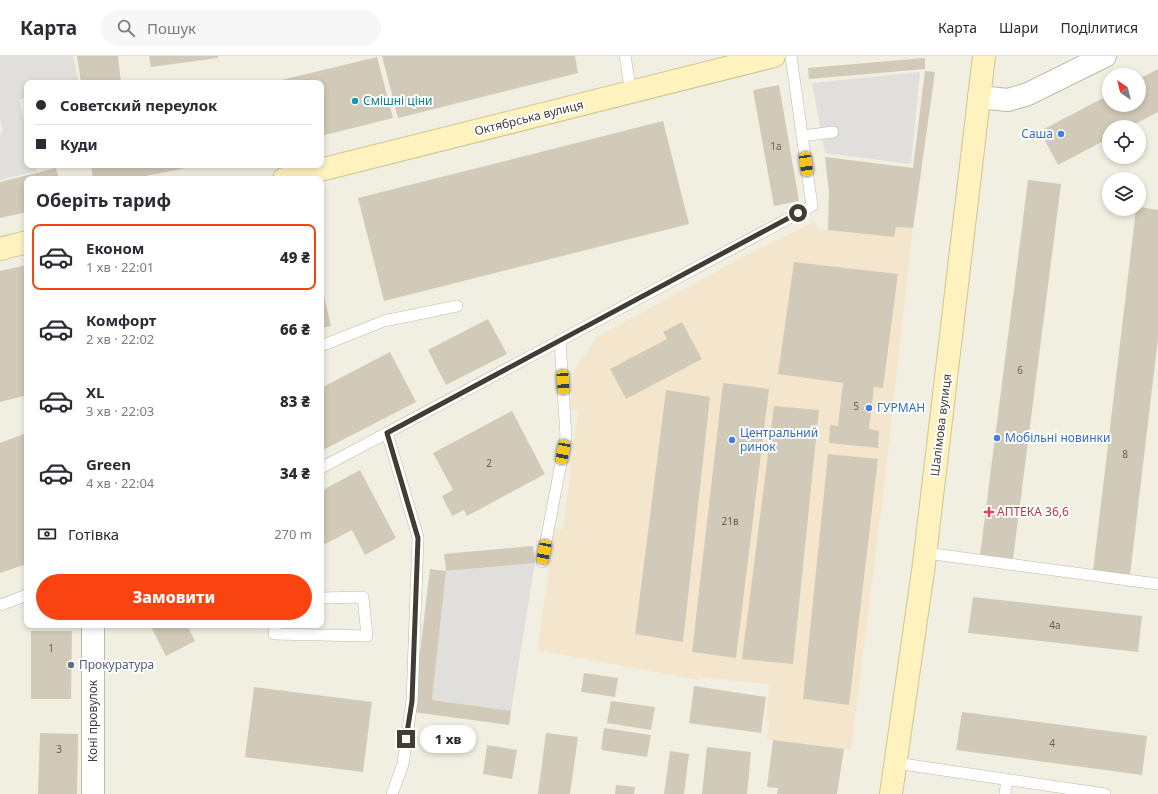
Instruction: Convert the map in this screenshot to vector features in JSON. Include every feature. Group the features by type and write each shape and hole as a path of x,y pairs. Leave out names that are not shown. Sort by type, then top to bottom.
{"main road":[{"name":"Октябрська вулиця","path":"296,176 631,93 773,56"},
{"name":"Шалімова вулиця","path":"891,794 926,553 984,56"},
{"path":"0,249 24,243"}],"street":[{"path":"979,97 1008,100 1028,94 1105,56"},
{"name":"Коні провулок","path":"93,628 93,794"}],"lane":[{"path":"625,56 631,93"},
{"path":"324,466 812,206 791,56"},
{"path":"802,136 833,132"},
{"path":"324,345 384,321 457,306"},
{"path":"542,562 566,437 560,340"},
{"path":"387,433 418,538 412,701 403,764 392,794"},
{"path":"926,553 1158,584"},
{"path":"0,605 24,596"},
{"path":"275,628 274,634 367,636 363,597 324,598"},
{"path":"896,763 1105,794"},
{"path":"1005,794 1007,779"}],"shaded area":[{"path":"0,56 73,56 78,80 24,80 24,99 19,100 24,120 24,168 36,168 37,171 0,180 0,134 3,132 0,118"},
{"path":"920,72 911,164 825,153 812,83"},
{"name":"Центральний ринок","path":"825,157 922,169 913,228 886,471 851,750 767,739 769,722 766,721 769,684 699,677 699,680 537,650 549,570 547,569 553,529 563,530 578,410 570,409 574,369 596,338 746,255 814,222 820,230 827,230 829,192"},
{"path":"535,563 511,711 432,700 446,571"}],"building":[{"path":"77,56 118,56 121,80 81,80"},
{"path":"149,56 218,56 218,58 151,67"},
{"path":"382,56 575,56 578,73 398,118"},
{"name":"Смішні ціни","path":"377,57 393,118 324,135 324,80 281,80"},
{"path":"925,58 925,69 809,79 808,68"},
{"path":"1158,69 1158,112 1143,120 1102,120 1102,142 1058,165 1040,131 1102,99 1102,112 1146,112 1146,75"},
{"path":"925,71 935,72 913,228 896,227 894,237 828,230 829,192 825,157 913,168"},
{"path":"779,85 799,201 774,206 753,90"},
{"path":"663,121 689,224 384,301 358,198"},
{"path":"56,168 58,176 24,176"},
{"path":"91,168 186,168 145,176 93,176"},
{"path":"24,176 24,213 0,218 0,182"},
{"path":"1028,180 1061,184 1013,559 980,555"},
{"path":"1146,208 1158,210 1158,338 1130,575 1093,571 1135,216 1146,216"},
{"path":"794,262 898,274 883,388 874,387 869,429 879,431 878,448 829,443 830,425 838,426 843,383 778,374"},
{"path":"24,266 24,396 0,402 0,271"},
{"path":"324,297 331,326 324,327"},
{"path":"488,319 507,354 446,385 428,350"},
{"path":"682,322 702,359 626,399 610,369 667,339 663,332"},
{"path":"390,352 416,402 324,449 324,386"},
{"path":"723,383 769,389 736,658 692,652"},
{"path":"666,390 710,397 683,642 635,634"},
{"path":"774,406 819,410 793,664 742,659"},
{"path":"512,411 545,474 467,516 464,510 452,516 442,496 453,490 433,453"},
{"path":"24,434 24,565 0,573 0,443"},
{"path":"828,454 878,459 849,705 803,699"},
{"path":"360,470 396,538 365,555 352,530 324,544 324,489"},
{"path":"533,546 535,563 446,571 444,554"},
{"path":"430,569 446,571 432,700 511,711 509,725 413,712"},
{"path":"973,597 1142,616 1138,652 968,633"},
{"path":"152,628 188,628 195,641 166,656"},
{"path":"31,631 72,631 71,699 31,699"},
{"path":"584,673 618,678 615,697 581,692"},
{"path":"694,686 766,697 761,733 689,723"},
{"path":"254,687 372,702 363,772 245,757"},
{"path":"611,701 655,707 651,730 607,723"},
{"path":"962,712 1147,736 1142,775 956,750"},
{"path":"604,728 651,735 647,757 601,750"},
{"path":"40,733 78,734 77,794 38,794"},
{"path":"546,733 578,737 570,794 538,794"},
{"path":"773,740 844,749 837,794 777,794 778,788 767,787"},
{"path":"487,745 517,750 512,779 483,774"},
{"path":"707,747 751,752 747,794 702,794"},
{"path":"670,751 689,754 684,794 664,794"},
{"path":"616,785 635,787 634,794 615,794"}],"place":[{"name":"Смішні ціни","path":"355,101"},
{"name":"Саша","path":"1061,134"},
{"name":"ГУРМАН","path":"869,408"},
{"name":"Мобільні новинки","path":"997,438"},
{"name":"Центральний ринок","path":"732,440"},
{"name":"АПТЕКА 36,6","path":"989,512"},
{"name":"Прокуратура","path":"71,665"}],"route":[{"path":"406,739 412,701 418,538 387,433 798,213"}]}
